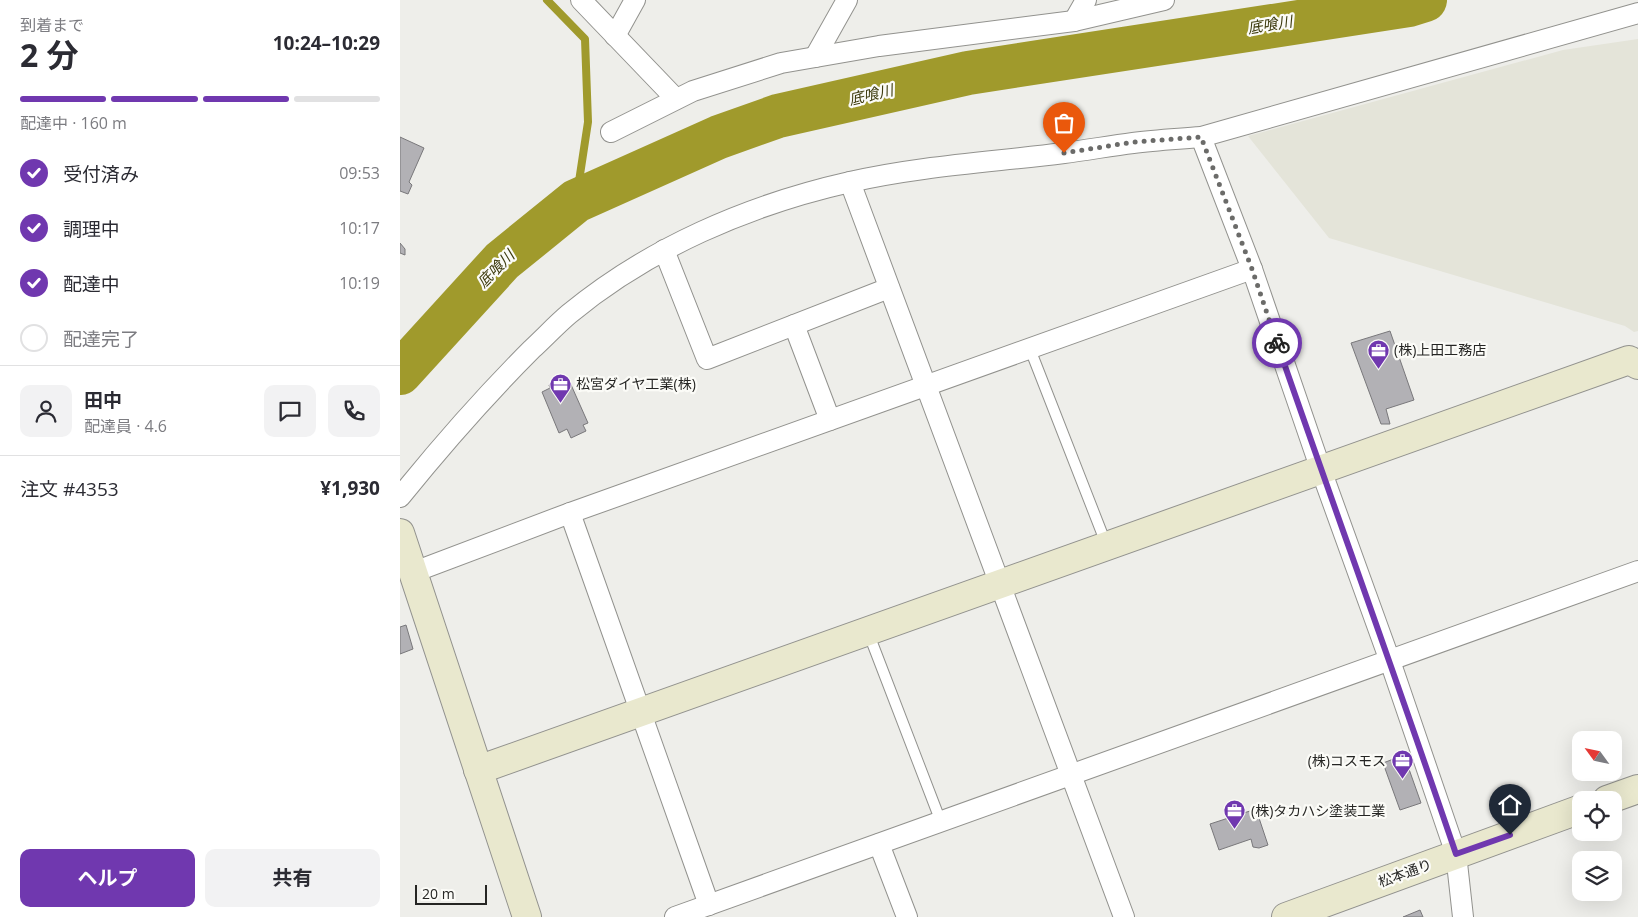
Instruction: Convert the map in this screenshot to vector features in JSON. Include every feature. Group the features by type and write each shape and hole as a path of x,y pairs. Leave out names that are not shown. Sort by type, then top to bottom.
{"street":[{"path":"581,0 676,99"},
{"path":"615,36 634,0"},
{"path":"815,57 848,0"},
{"path":"1074,21 1086,0"},
{"path":"611,132 693,90 781,63 879,46 1074,21 1164,0"},
{"path":"400,497 451,434 517,364 568,315 614,281 664,250 720,223 774,202 850,182 949,166 1064,153 1134,142 1201,137 1638,13"},
{"path":"1201,137 1252,269 1456,854 1463,917"},
{"path":"850,182 1124,917"},
{"path":"664,250 707,359 889,288"},
{"path":"414,572 570,513 1252,269"},
{"path":"794,326 830,420"},
{"path":"478,770 1629,360 1638,365"},
{"path":"570,513 709,905"},
{"path":"400,534 527,917"},
{"path":"675,917 1638,571"},
{"path":"1622,795 1638,789"},
{"name":"松本通り","path":"1286,917 1572,812"},
{"path":"879,844 907,917"}],"lane":[{"path":"1030,349 1107,546"},
{"path":"867,631 941,822"}],"shaded area":[{"path":"1638,39 1638,331 1634,332 1625,326 1329,238 1248,136 1563,50"}],"building":[{"path":"400,137 424,148 409,182 412,185 408,194 400,191"},
{"path":"400,243 405,249 405,255 400,253"},
{"path":"1390,331 1414,400 1386,409 1390,424 1381,424 1351,343"},
{"path":"568,378 588,423 583,425 586,431 571,438 567,429 559,433 542,392 550,388 549,385"},
{"path":"406,625 413,649 400,654 400,627"},
{"path":"1404,755 1421,803 1400,810 1383,763"},
{"path":"1256,809 1268,845 1259,848 1253,847 1251,839 1219,850 1210,824"},
{"path":"1420,910 1423,917 1403,917"}],"waterway":[{"path":"547,0 585,39 588,122 576,201"},
{"name":"底喰川","path":"400,373 502,261 576,201 719,137 778,116 968,73 1409,5 1425,0"}],"way so far":[{"path":"1064,153 1134,142 1201,137 1252,269 1277,343"}],"place":[{"name":"(株)上田工務店","path":"1378,369"},
{"name":"松宮ダイヤ工業(株)","path":"560,403"},
{"name":"(株)コスモス","path":"1402,780"},
{"name":"(株)タカハシ塗装工業","path":"1235,830"}],"route":[{"path":"1277,343 1390,661 1456,854 1510,835"}]}
